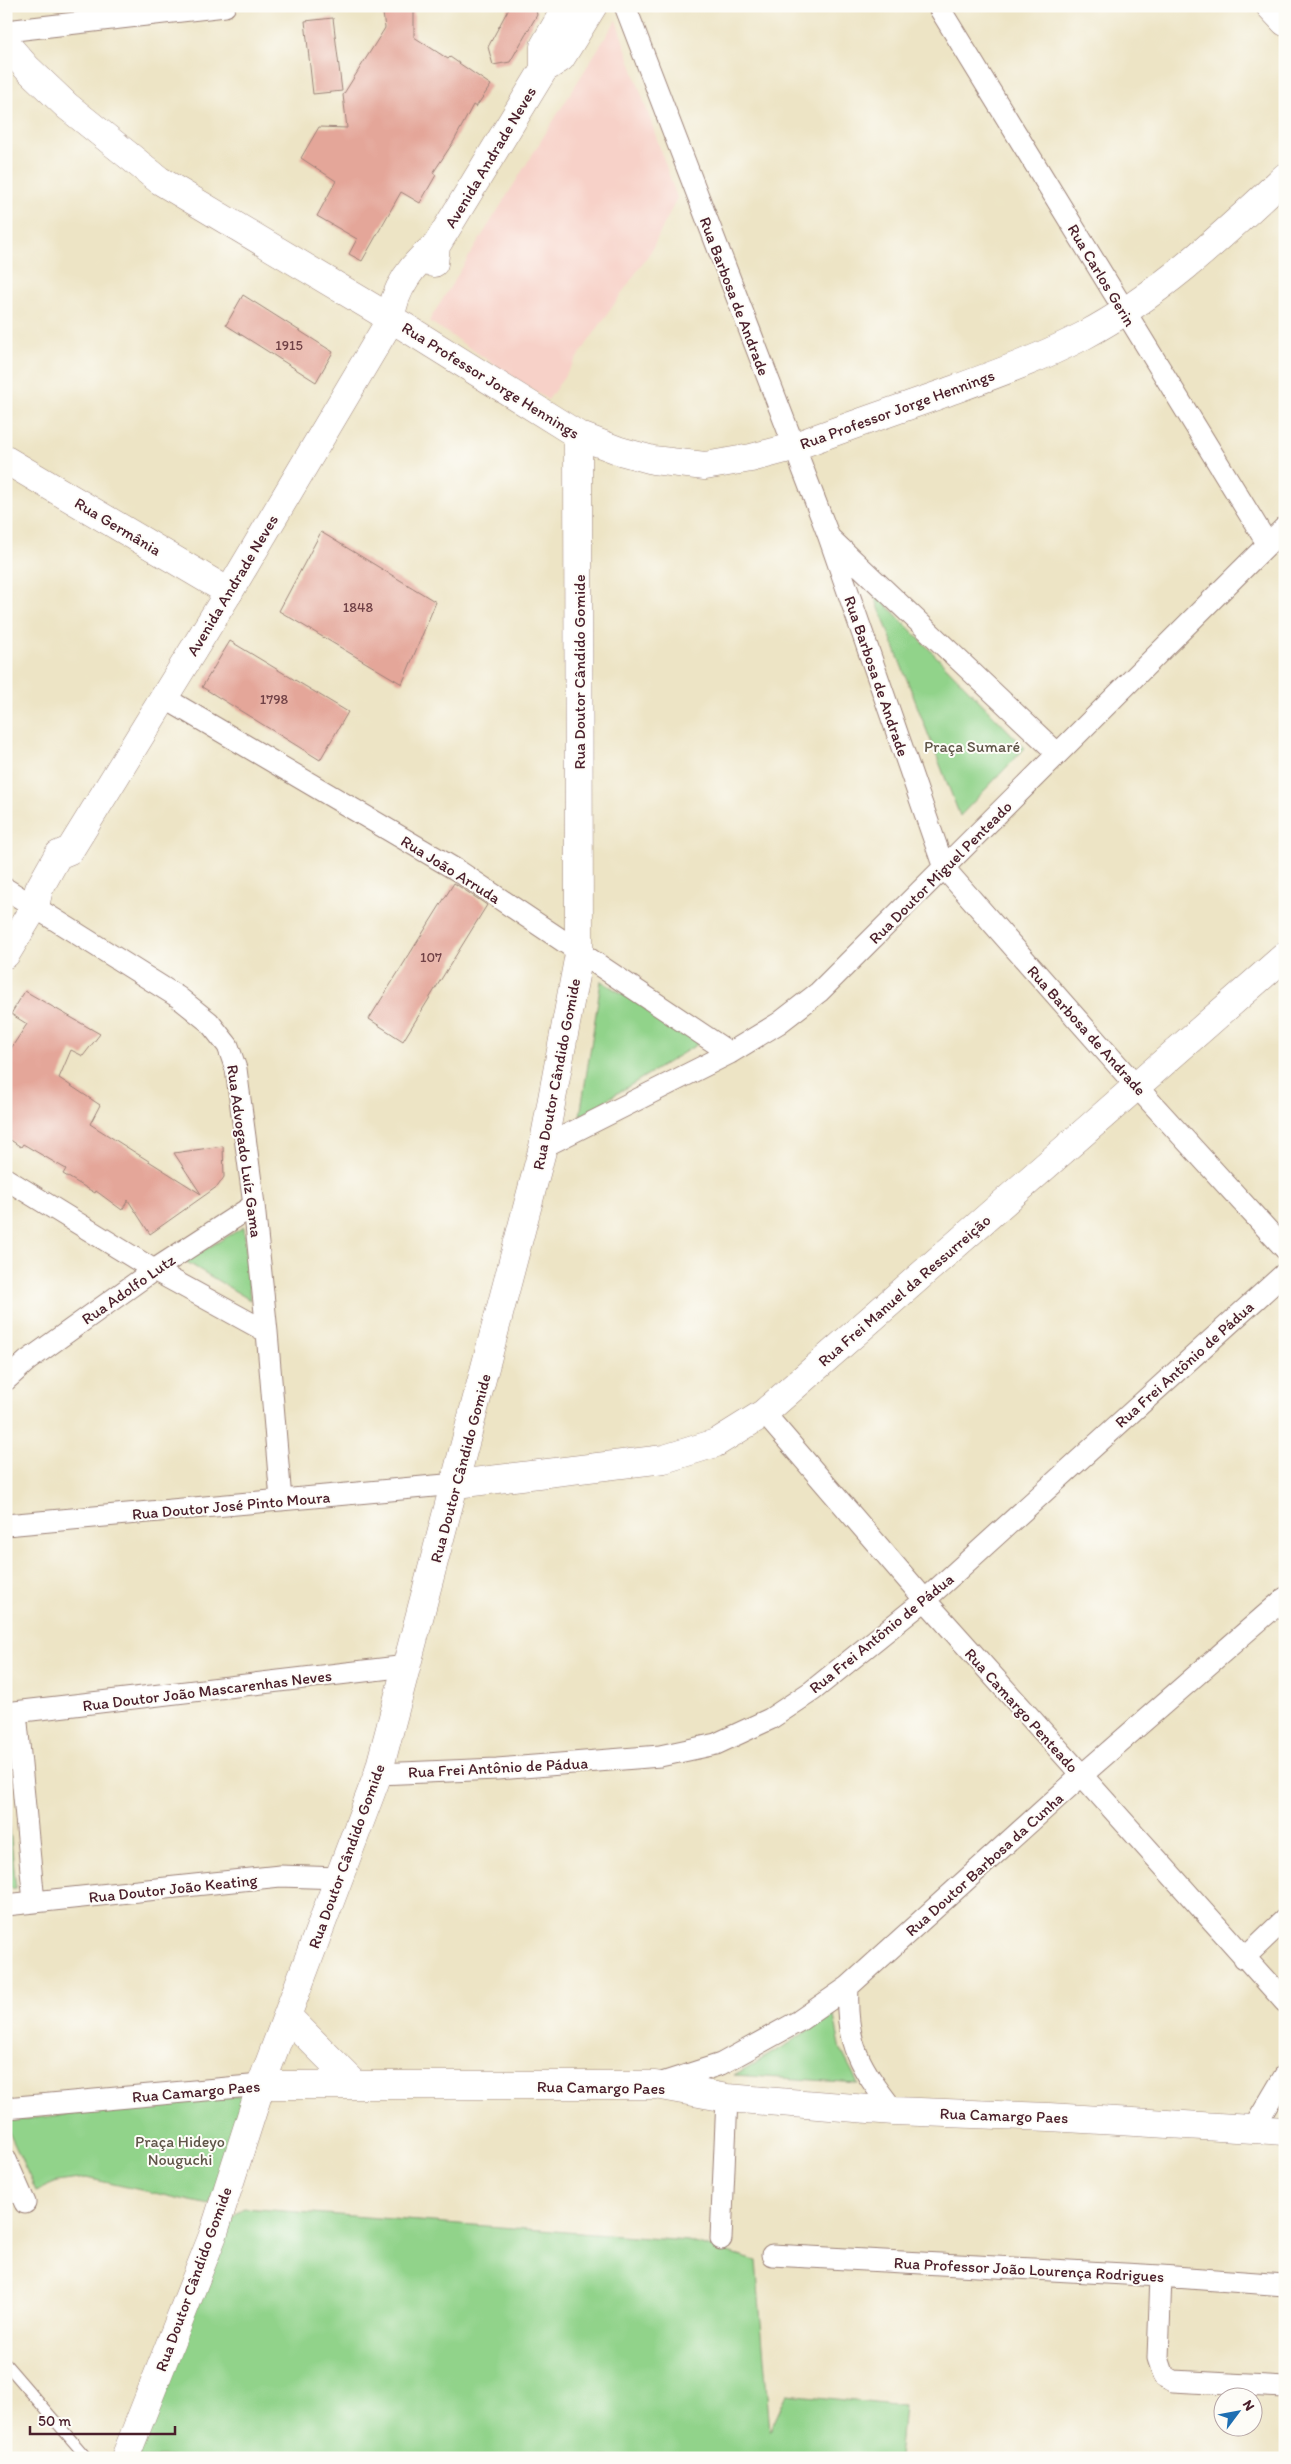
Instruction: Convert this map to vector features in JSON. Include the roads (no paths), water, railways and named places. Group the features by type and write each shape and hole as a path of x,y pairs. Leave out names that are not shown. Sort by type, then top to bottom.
{"street":[{"path":"6,31 225,6"},
{"name":"Avenida Andrade Neves","path":"544,69 544,46 567,6"},
{"name":"Avenida Andrade Neves","path":"6,954 35,906 49,897 72,862 70,850 229,592 391,319 406,311 433,266 436,246 544,69 561,58 593,6"},
{"name":"Rua Barbosa de Andrade","path":"625,6 829,537 944,868 1136,1086 1285,1249"},
{"name":"Rua Carlos Gerin","path":"938,6 1123,311 1267,543"},
{"path":"1270,6 1285,22"},
{"name":"Rua Professor Jorge Hennings","path":"6,44 27,68 67,106 159,180 391,319 578,436 653,460 705,466 751,458 793,447 1037,358 1083,336 1123,311 1220,237 1285,177"},
{"name":"Rua Doutor Cândido Gomide","path":"125,2458 212,2235 261,2085 378,1774 456,1484 543,1147 579,954 578,436"},
{"name":"Rua Germânia","path":"6,460 229,592"},
{"name":"Rua Doutor Miguel Penteado","path":"543,1147 730,1053 779,1023 818,992 1285,527"},
{"path":"829,537 1057,753"},
{"name":"Rua João Arruda","path":"163,697 460,872 579,954 730,1053"},
{"name":"Rua Advogado Luíz Gama","path":"6,889 178,997 220,1033 228,1046 236,1069 254,1205 281,1500"},
{"name":"Rua Frei Manuel da Ressurreição","path":"456,1484 664,1459 716,1443 764,1413 1285,956"},
{"path":"6,1180 154,1270 267,1332"},
{"name":"Rua Adolfo Lutz","path":"6,1380 27,1360 154,1270 254,1205"},
{"name":"Rua Frei Antônio de Pádua","path":"378,1774 497,1769 660,1756 716,1744 770,1719 812,1691 925,1600 1285,1273"},
{"name":"Rua Camargo Penteado","path":"764,1413 925,1600 1285,2002"},
{"name":"Rua Doutor José Pinto Moura","path":"6,1525 456,1484"},
{"name":"Rua Doutor Barbosa da Cunha","path":"655,2085 721,2064 799,2022 848,1988 1081,1776 1285,1598"},
{"name":"Rua Doutor João Mascarenhas Neves","path":"11,1712 407,1666"},
{"path":"11,1712 34,1902"},
{"name":"Rua Doutor João Keating","path":"6,1905 280,1876 340,1878"},
{"path":"1244,1958 1285,1919"},
{"path":"848,1988 846,2017 854,2048 870,2080 894,2112"},
{"path":"287,2016 356,2085"},
{"path":"1252,2129 1285,2075"},
{"name":"Rua Camargo Paes","path":"6,2108 261,2085 655,2085 727,2098 894,2112 1049,2117 1285,2131"},
{"path":"721,2239 727,2098"},
{"path":"6,2160 25,2203"},
{"name":"Rua Professor João Lourença Rodrigues","path":"772,2255 1160,2276 1285,2285"},
{"path":"1160,2276 1158,2358 1164,2376 1173,2381 1285,2387"}],"lane":[{"path":"6,2364 87,2458"}],"park label":[{"name":"Praça Sumaré","path":"972,746"},
{"name":"Praça Hideyo Nouguchi","path":"180,2150"}]}
